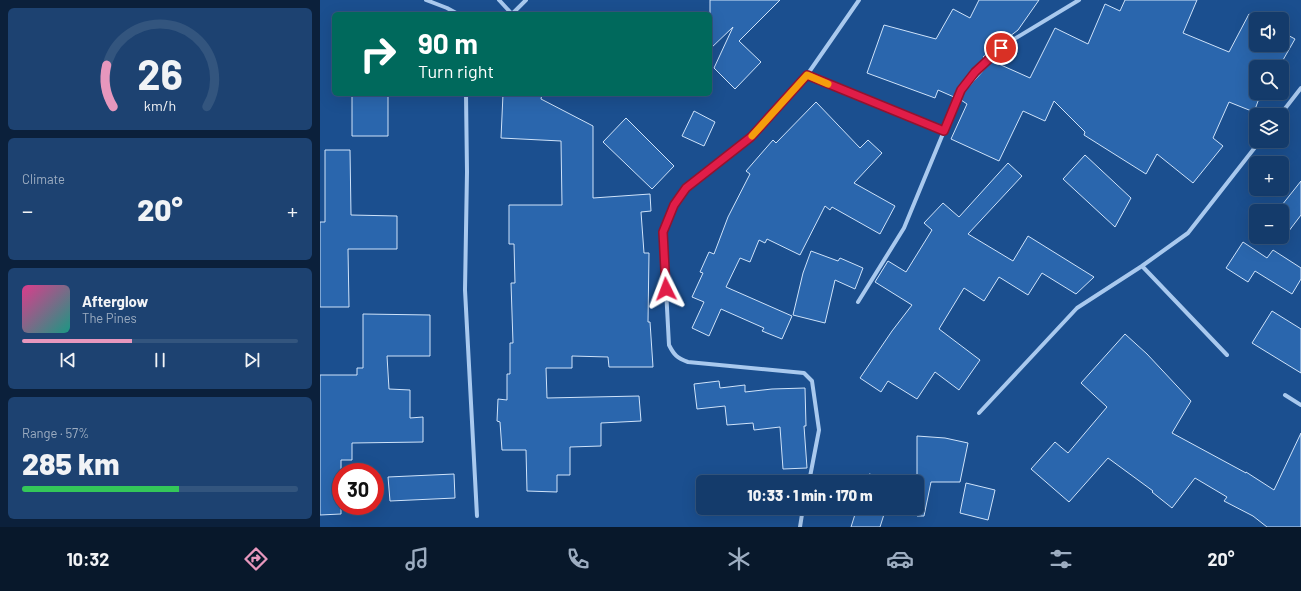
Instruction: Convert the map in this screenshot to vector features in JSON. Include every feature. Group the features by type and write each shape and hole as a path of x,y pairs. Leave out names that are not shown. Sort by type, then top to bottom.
{"street":[{"path":"426,0 454,12"},
{"path":"499,0 510,12"},
{"path":"514,12 526,0"},
{"path":"810,475 819,430 812,381 804,373 688,362 679,359 673,353 669,345 663,232 674,205 686,188 751,137 807,75 859,0"},
{"path":"858,302 904,228 961,90 975,72 1001,48 1079,0"},
{"path":"807,75 944,131"},
{"path":"1285,108 1301,88"},
{"path":"466,96 467,172 465,290 477,516"},
{"path":"979,413 1077,308 1142,266 1188,233 1255,148"},
{"path":"1142,266 1227,356"},
{"path":"1285,395 1301,405"},
{"path":"800,527 802,515"}],"building":[{"path":"710,0 780,0 739,41 761,62 735,89 714,68 733,27 712,47 712,12 710,12"},
{"path":"979,0 1039,0 1018,30 983,57 985,58 958,88 954,97 938,90 935,98 867,73 884,25 936,39 953,9 970,18"},
{"path":"1125,0 1197,0 1183,33 1229,52 1249,14 1249,52 1288,52 1283,60 1249,60 1249,100 1258,100 1255,108 1249,108 1249,110 1229,102 1213,138 1223,146 1193,183 1157,154 1146,174 1084,135 1085,132 1054,101 1045,121 1023,111 999,161 951,139 967,104 961,100 964,92 992,61 1030,78 1055,28 1088,44 1105,4 1120,11"},
{"path":"1289,36 1295,39 1289,50"},
{"path":"352,96 388,96 388,136 352,136"},
{"path":"503,96 542,96 541,99 593,126 593,198 650,194 651,211 641,212 644,253 649,253 648,322 650,322 653,367 609,367 608,357 572,356 572,368 546,368 547,398 639,396 641,421 601,423 601,446 570,447 570,475 557,475 557,492 527,491 526,450 502,450 500,422 497,421 498,399 507,400 507,374 510,374 510,343 513,343 511,283 515,283 514,244 509,244 509,205 562,205 561,141 501,138"},
{"path":"816,102 860,148 868,140 882,153 854,183 895,206 880,234 832,207 830,210 825,206 800,255 767,239 765,243 759,240 750,262 740,258 726,287 792,316 782,339 762,331 764,328 721,309 709,336 692,328 704,302 692,297 703,273 700,272 709,252 714,254 728,217 750,174 746,171 773,140 776,143"},
{"path":"694,111 715,122 704,146 682,136"},
{"path":"626,118 674,166 652,189 603,142"},
{"path":"325,150 350,150 351,215 397,216 397,249 348,249 349,307 320,307 320,222 325,222"},
{"path":"1085,155 1131,198 1115,227 1063,179"},
{"path":"1008,163 1022,176 968,234 1013,261 1028,236 1094,277 1076,294 1042,273 1028,295 999,277 984,301 964,288 939,329 980,360 959,390 935,372 917,399 888,381 881,392 860,378 892,331 912,305 875,282 888,261 906,272 932,230 924,223 943,203 959,217"},
{"path":"1301,181 1301,215 1289,231 1289,204 1283,204"},
{"path":"1243,242 1267,258 1273,250 1301,268 1301,279 1292,294 1255,271 1248,282 1226,268"},
{"path":"811,251 838,261 840,258 863,268 855,289 835,280 825,323 793,315 803,273"},
{"path":"1272,311 1301,329 1301,373 1252,343"},
{"path":"363,314 430,315 430,356 387,356 389,389 410,390 410,418 423,417 423,442 352,443 352,460 341,460 341,463 332,463 332,514 320,515 320,375 357,375 357,368 363,368"},
{"path":"1125,334 1147,354 1191,401 1172,433 1246,472 1274,490 1301,433 1301,527 1267,527 1253,516 1224,501 1227,497 1195,478 1172,508 1152,492 1153,491 1108,458 1069,502 1031,469 1055,442 1068,453 1107,407 1081,383"},
{"path":"719,381 720,388 745,385 745,392 805,388 806,426 804,426 807,468 783,469 780,427 754,430 753,423 727,425 725,406 697,409 694,384"},
{"path":"917,436 945,438 968,443 960,482 931,482 924,516 917,515 924,515 924,475 917,475"},
{"path":"454,474 455,498 390,501 388,477"},
{"path":"966,483 995,490 988,520 960,513"},
{"path":"855,515 884,515 880,527 851,527"}],"slow traffic":[{"path":"752,136 807,75 828,84"}],"route":[{"path":"666,289 663,232 674,205 686,188 751,137 807,75 944,131 961,90 975,72 1001,48"}]}
